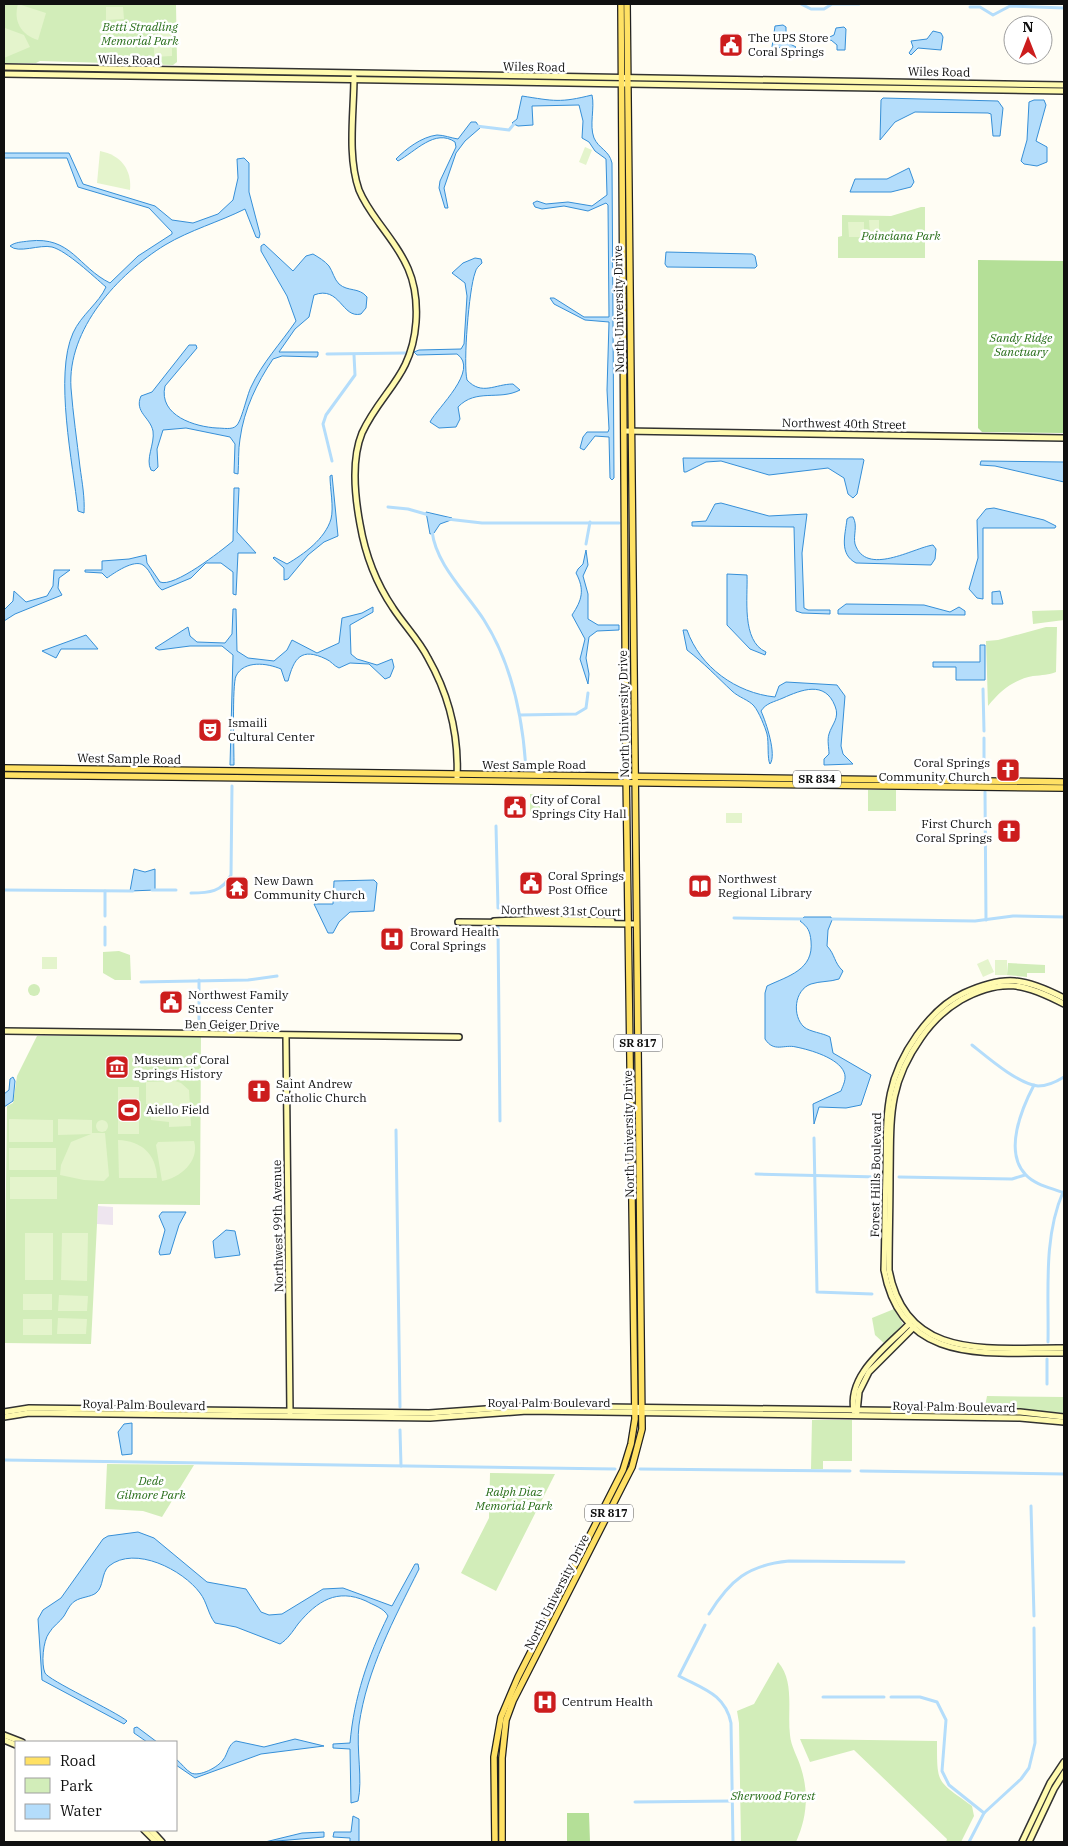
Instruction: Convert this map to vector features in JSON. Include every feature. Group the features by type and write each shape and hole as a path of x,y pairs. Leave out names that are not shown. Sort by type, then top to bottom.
{"main road":[{"name":"North University Drive","path":"508,1706 512,1689 608,1499 629,1452 635,1410 638,1028 631,923 633,871 629,860 626,783 625,625 628,172 621,4"},
{"name":"North University Drive","path":"495,1842 496,1734 508,1706 634,1462 641,1437 640,1283 633,1250 630,1023 635,783 622,165 623,80 627,4"},
{"name":"Wiles Road","path":"4,67 276,75"},
{"path":"41,74 43,68"},
{"name":"Wiles Road","path":"4,74 276,75 1064,85"},
{"path":"354,76 354,136 357,182 370,211 402,253 409,266 416,296 417,310 414,338 403,371 361,436 356,468 360,522 366,553 386,597 428,657 451,709 456,742 457,777"},
{"name":"Wiles Road","path":"623,80 1064,91"},
{"path":"622,165 628,172"},
{"name":"Northwest 40th Street","path":"627,431 1064,438"},
{"path":"625,625 633,625"},
{"path":"625,633 633,633"},
{"name":"West Sample Road","path":"4,768 363,776 626,775 1064,782"},
{"path":"75,776 92,769"},
{"path":"92,776 96,772 112,769"},
{"name":"West Sample Road","path":"4,775 329,778 363,776 379,772 520,781 1064,788"},
{"path":"520,781 548,775"},
{"path":"734,784 743,781 763,782 769,778"},
{"path":"777,784 781,781 808,781 816,779"},
{"name":"Northwest 31st Court","path":"458,922 488,922 500,919 543,919 631,923"},
{"name":"Forest Hills Boulevard","path":"1064,1001 1020,983 992,987 965,998 944,1011 930,1024 908,1057 898,1080 892,1109 889,1270 895,1296 912,1325 936,1338 956,1345 1054,1350 1064,1353"},
{"path":"630,1003 633,1021 638,1028"},
{"path":"630,1023 638,1045"},
{"name":"Ben Geiger Drive","path":"4,1031 459,1037"},
{"name":"Northwest 99th Avenue","path":"286,1036 290,1414"},
{"path":"856,1412 854,1391 864,1370 912,1325"},
{"name":"Forest Hills Boulevard","path":"1054,1350 1064,1348"},
{"name":"Royal Palm Boulevard","path":"4,1417 29,1413 429,1413 507,1406 583,1406 635,1410"},
{"path":"572,1412 583,1406"},
{"name":"Royal Palm Boulevard","path":"4,1412 29,1408 430,1418 507,1411 642,1410 1005,1412 1064,1417"},
{"name":"Royal Palm Boulevard","path":"856,1412 1064,1422"},
{"path":"993,1418 1005,1412"},
{"path":"608,1499 608,1514"},
{"path":"502,1842 502,1758 508,1706"},
{"path":"4,1735 19,1741"},
{"path":"1022,1842 1050,1783 1064,1762"},
{"path":"1029,1842 1054,1789 1064,1773"},
{"path":"495,1788 498,1804 502,1808"},
{"path":"495,1808 502,1825"},
{"path":"145,1831 156,1842"},
{"path":"151,1831 162,1842"}],"shaded area":[{"path":"98,1206 113,1207 113,1225 97,1224"}],"green space":[{"name":"Betti Stradling Memorial Park","path":"4,4 176,4 177,62 173,65 40,61 36,63 4,63"},
{"path":"18,4 46,13 38,40 27,35 20,26 17,16"},
{"path":"106,7 123,7 124,19 106,20"},
{"path":"5,28 24,35 30,47 4,58"},
{"path":"158,28 171,28 171,38 158,38"},
{"path":"154,41 172,41 172,56 154,57"},
{"path":"585,147 592,150 586,165 579,162"},
{"path":"100,151 114,156 124,164 129,176 130,190 97,183"},
{"name":"Poinciana Park","path":"925,207 925,258 838,258 838,237 842,236 842,215 891,216"},
{"path":"869,220 879,220 879,235 870,235"},
{"path":"848,222 864,222 864,237 849,237"},
{"name":"Sandy Ridge Sanctuary","path":"978,260 1064,261 1064,433 982,432 978,428"},
{"path":"1064,610 1064,620 1033,624 1032,611"},
{"path":"1046,627 1057,627 1056,672 1033,676 1013,683 988,706 986,641 998,640"},
{"path":"868,790 896,790 896,811 868,811"},
{"path":"530,794 540,794 540,812 530,812"},
{"path":"726,813 742,813 742,823 726,823"},
{"path":"119,951 130,955 131,980 115,980 103,973 103,952"},
{"path":"42,957 57,957 57,969 42,969"},
{"path":"988,959 994,972 983,977 977,964"},
{"path":"995,960 1007,960 1007,975 995,975"},
{"path":"1008,963 1045,965 1045,973 1027,973 1027,977 1007,975"},
{"path":"34,984 40,990 34,996 28,990"},
{"path":"201,1035 200,1205 98,1204 91,1344 4,1343 7,1106 13,1103 17,1076 37,1036"},
{"path":"175,1081 181,1083 189,1090 191,1126 169,1127 169,1122 151,1120 151,1105 146,1104 146,1082"},
{"name":"Aiello Field","path":"118,1087 139,1087 139,1134 118,1134"},
{"path":"9,1119 53,1120 53,1142 9,1142"},
{"path":"58,1119 92,1120 92,1133 105,1133 109,1176 104,1181 84,1180 60,1175 61,1165 71,1142 91,1134 58,1135"},
{"path":"100,1120 104,1120 108,1126 104,1132 100,1132 96,1128 96,1124"},
{"path":"118,1140 134,1143 146,1150 154,1162 157,1178 119,1178"},
{"path":"194,1141 194,1155 187,1167 175,1176 162,1181 156,1145 158,1142"},
{"path":"9,1148 56,1148 56,1170 9,1170"},
{"path":"10,1177 57,1177 57,1199 10,1199"},
{"path":"25,1233 53,1233 53,1280 25,1280"},
{"path":"62,1233 88,1233 87,1281 61,1280"},
{"path":"23,1294 52,1294 52,1310 23,1310"},
{"path":"59,1295 88,1296 87,1311 58,1311"},
{"path":"894,1309 903,1324 885,1344 875,1335 872,1318"},
{"path":"58,1318 87,1319 86,1334 57,1334"},
{"path":"23,1319 52,1319 52,1335 23,1335"},
{"path":"987,1396 1064,1397 1064,1413 985,1407"},
{"path":"812,1420 852,1420 852,1461 823,1461 823,1469 811,1469"},
{"name":"Dede Gilmore Park","path":"107,1464 194,1465 162,1517 143,1511 105,1509"},
{"name":"Ralph Diaz Memorial Park","path":"490,1473 555,1474 496,1591 461,1573 489,1518"},
{"name":"Sherwood Forest","path":"778,1662 787,1678 790,1735 804,1777 805,1815 796,1842 741,1842 739,1723 737,1711 754,1704"},
{"name":"Sherwood Forest","path":"800,1739 937,1741 941,1781 972,1806 974,1816 961,1842 946,1842 947,1839 854,1750 810,1762"},
{"path":"567,1813 589,1813 590,1842 567,1842"}],"water":[{"path":"783,25 786,27 786,42 796,47 794,49 772,47 775,26"},
{"path":"844,27 846,29 845,50 837,50 837,45 831,40 823,43 823,40 834,35 836,28"},
{"path":"933,31 941,33 943,37 941,50 918,48 911,55 909,53 913,47 911,41 927,39"},
{"path":"592,95 592,128 594,138 598,145 609,155 612,163 614,478 612,480 610,478 609,437 595,436 584,450 580,448 583,437 587,432 608,432 609,429 607,390 609,322 585,320 554,304 550,298 554,298 584,317 609,317 608,205 606,203 588,211 564,206 542,209 535,207 533,203 537,201 546,204 568,202 592,206 607,195 606,159 595,151 589,142 582,138 583,121 579,105 532,106 533,125 518,126 512,123 517,119 522,96 557,100"},
{"path":"883,98 998,101 1003,108 1000,136 993,136 991,114 988,113 915,112 895,122 880,140 881,100"},
{"path":"1044,100 1046,105 1036,141 1047,147 1047,162 1037,166 1024,164 1021,161 1027,140 1029,102"},
{"path":"471,122 476,122 480,128 465,141 456,153 444,188 448,208 445,208 439,188 440,181 456,147 455,142 448,138 433,139 398,161 396,159 414,144 431,136 440,135 458,139"},
{"path":"4,153 69,153 83,184 155,206 172,220 193,223 218,214 233,200 238,178 237,159 244,158 249,163 249,192 260,234 259,238 256,237 245,209 194,230 165,245 130,271 114,287 99,305 77,345 72,366 71,388 84,513 78,511 69,445 66,420 65,372 73,333 106,287 80,264 58,249 47,246 18,249 10,246 29,241 55,243 65,248 110,283 138,256 172,234 172,232 149,208 78,187 67,158 4,158"},
{"path":"909,168 914,182 911,187 891,192 850,192 855,179 887,179"},
{"path":"264,244 293,271 306,256 313,254 317,256 329,266 339,284 361,292 367,297 366,308 361,314 355,314 349,312 330,294 314,295 309,317 295,329 279,352 318,352 318,355 317,357 282,356 273,359 248,407 239,443 238,474 234,473 235,444 230,437 186,428 163,430 157,449 158,467 154,471 151,470 149,461 153,431 141,410 139,402 141,396 152,392 189,345 196,345 197,348 165,386 164,396 167,405 180,418 189,422 208,427 232,428 240,420 255,378 296,321 287,296 261,251 261,246"},
{"path":"666,252 752,254 755,256 757,266 755,268 667,267 665,264"},
{"path":"475,258 481,259 482,263 475,271 469,309 466,343 467,380 473,385 483,388 513,384 520,390 504,395 480,396 465,401 458,407 460,419 456,427 439,428 430,422 455,389 463,369 463,361 457,354 417,355 414,352 419,350 461,349 464,344 467,296 465,283 452,273 463,263"},
{"path":"683,458 864,460 857,494 853,498 848,494 844,478 828,468 769,475 721,461 706,462 684,472"},
{"path":"981,461 1064,462 1064,482 995,466 980,465"},
{"path":"332,475 338,536 324,542 308,555 288,579 284,580 284,568 273,558 287,564 307,551 324,533 332,514 330,476"},
{"path":"234,488 239,488 237,532 256,553 238,553 236,595 233,594 233,572 221,563 206,563 191,578 162,590 146,567 139,564 124,567 107,578 102,573 85,572 85,570 102,570 102,561 129,559 146,555 147,563 160,582 176,580 208,560 233,541"},
{"path":"721,503 769,516 807,514 802,553 804,608 808,610 830,610 830,614 796,611 794,527 692,526 692,522 706,521 715,504"},
{"path":"994,508 1044,520 1056,526 1055,528 983,528 983,599 977,598 969,589 978,558 977,520 986,509"},
{"path":"426,512 452,518 440,524 434,533 430,534"},
{"path":"853,517 855,524 855,544 861,554 869,558 879,560 891,558 933,545 936,549 935,559 931,565 856,563 847,555 844,544 847,519"},
{"path":"586,550 588,565 583,576 588,594 588,619 598,625 619,625 619,630 597,631 589,637 586,658 589,674 588,684 580,659 585,639 572,615 581,595 581,585 576,573 583,564"},
{"path":"54,570 70,570 59,578 58,588 62,595 15,614 4,621 4,610 13,601 14,591 26,602 47,596 53,586"},
{"path":"727,574 747,575 749,629 758,646 766,652 765,655 750,649 727,625"},
{"path":"1000,591 1003,604 992,604 992,592"},
{"path":"846,604 924,605 950,612 959,607 965,611 965,615 838,614 838,610"},
{"path":"373,607 373,612 350,625 351,654 357,659 377,665 392,659 394,667 390,677 385,679 369,664 350,663 339,668 326,659 310,654 300,657 296,661 288,681 285,681 281,669 275,667 256,664 244,667 236,676 235,682 234,765 230,765 233,655 222,646 190,646 159,650 155,648 188,627 190,636 197,642 225,643 232,634 233,609 236,609 237,651 248,658 274,661 287,650 292,640 317,653 339,643 342,618 362,613"},
{"path":"683,630 687,630 701,656 710,666 733,684 747,690 775,697 779,686 786,682 837,685 845,696 841,746 843,754 853,764 824,765 824,759 829,754 828,736 837,714 831,698 819,690 812,689 797,692 773,702 765,706 761,711 772,746 772,760 770,764 767,734 756,709 749,702 734,693 687,650"},
{"path":"86,635 98,649 61,649 56,658 42,651"},
{"path":"980,645 985,645 985,680 956,680 956,667 933,667 933,662 980,662"},
{"path":"134,869 145,872 155,869 155,890 130,891"},
{"path":"374,880 377,883 374,911 350,912 339,922 333,933 328,933 314,904 333,904 334,881"},
{"path":"804,917 831,917 827,946 843,971 839,979 814,983 805,987 798,997 796,1010 800,1022 807,1029 830,1037 833,1053 871,1075 861,1105 846,1108 819,1107 814,1124 813,1104 841,1091 845,1080 844,1072 841,1067 823,1055 792,1046 772,1046 765,1039 765,993 767,986 798,971 808,959 811,951 810,934 805,925 800,921"},
{"path":"13,1077 15,1081 13,1101 4,1107 4,1094 9,1090 10,1079"},
{"path":"162,1212 186,1212 179,1225 170,1254 160,1255 159,1252 165,1230 159,1216"},
{"path":"226,1230 235,1231 240,1255 215,1258 213,1241"},
{"path":"132,1423 132,1454 122,1455 118,1432 124,1424"},
{"path":"138,1532 154,1538 207,1582 246,1589 261,1612 269,1615 282,1614 323,1589 343,1588 392,1606 415,1564 418,1564 419,1569 391,1626 368,1684 358,1734 360,1784 358,1801 351,1803 350,1749 333,1748 333,1744 350,1743 355,1710 363,1678 388,1616 381,1609 356,1597 337,1596 320,1603 305,1616 280,1644 236,1627 215,1623 200,1593 192,1584 171,1569 145,1559 132,1558 120,1560 106,1569 99,1590 73,1602 51,1631 44,1647 43,1664 45,1673 49,1677 127,1721 124,1724 42,1680 38,1619 43,1610 61,1598 103,1539 108,1536"},
{"path":"137,1727 156,1741 146,1741 134,1733 134,1728"},
{"path":"295,1739 324,1746 261,1754 195,1778 178,1766 178,1761 191,1773 199,1774 221,1763 233,1742 264,1747"},
{"path":"353,1816 359,1819 359,1842 350,1842 350,1838 333,1837 334,1832 351,1832"},
{"path":"324,1832 324,1837 265,1842 302,1833"}],"waterway":[{"path":"801,4 811,9 824,9 832,4 859,4"},
{"path":"970,7 980,7 993,15 1010,6 1064,8"},
{"path":"476,126 509,130 514,124"},
{"path":"327,354 406,353"},
{"path":"332,461 323,424 326,415 355,375 354,355"},
{"path":"388,507 408,509 429,515"},
{"path":"447,519 482,523 619,523"},
{"path":"586,544 590,522"},
{"path":"432,531 439,555 445,567 484,620 502,655 509,673 519,712 526,770"},
{"path":"983,689 984,731"},
{"path":"520,715 576,714 586,708 588,693"},
{"path":"984,738 984,775"},
{"path":"191,893 204,893 219,888 231,875 232,786"},
{"path":"985,792 986,920"},
{"path":"496,826 498,908"},
{"path":"4,890 133,891"},
{"path":"152,890 176,890"},
{"path":"105,891 105,916"},
{"path":"832,919 975,921 1013,916 1064,917"},
{"path":"734,918 803,919"},
{"path":"105,927 105,945"},
{"path":"498,927 500,1121"},
{"path":"141,982 248,980 277,976"},
{"path":"199,980 199,1029"},
{"path":"972,1045 1003,1069 1030,1084 1045,1085 1064,1077"},
{"path":"1034,1085 1024,1106 1017,1130 1015,1142 1019,1165 1026,1175 1039,1184 1064,1193"},
{"path":"396,1130 400,1407"},
{"path":"814,1138 817,1292 872,1294"},
{"path":"756,1174 878,1177"},
{"path":"899,1177 1012,1179 1025,1175"},
{"path":"1048,1342 1048,1266 1052,1228 1063,1192"},
{"path":"1047,1359 1047,1384"},
{"path":"400,1430 401,1466"},
{"path":"4,1460 615,1469"},
{"path":"640,1469 850,1471"},
{"path":"861,1471 1064,1474"},
{"path":"1031,1506 1034,1616"},
{"path":"709,1614 733,1583 741,1576 762,1566 789,1561 904,1562"},
{"path":"705,1625 679,1676 712,1694 724,1705 728,1713 731,1723 733,1842"},
{"path":"969,1842 984,1813 1021,1779 1029,1768 1035,1743 1034,1628"},
{"path":"823,1697 884,1697"},
{"path":"891,1697 920,1697 937,1702 946,1720 942,1771 949,1785 984,1813"},
{"path":"635,1802 732,1801"}],"place":[{"name":"The UPS Store Coral Springs","path":"731,45"},
{"name":"Ismaili Cultural Center","path":"210,730"},
{"name":"Coral Springs Community Church","path":"1008,770"},
{"name":"City of Coral Springs City Hall","path":"515,807"},
{"name":"First Church Coral Springs","path":"1009,831"},
{"name":"Coral Springs Post Office","path":"531,883"},
{"name":"Northwest Regional Library","path":"700,886"},
{"name":"New Dawn Community Church","path":"237,888"},
{"name":"Broward Health Coral Springs","path":"392,939"},
{"name":"Northwest Family Success Center","path":"171,1002"},
{"name":"Museum of Coral Springs History","path":"117,1067"},
{"name":"Saint Andrew Catholic Church","path":"259,1091"},
{"name":"Aiello Field","path":"129,1110"},
{"name":"Centrum Health","path":"545,1702"}]}
